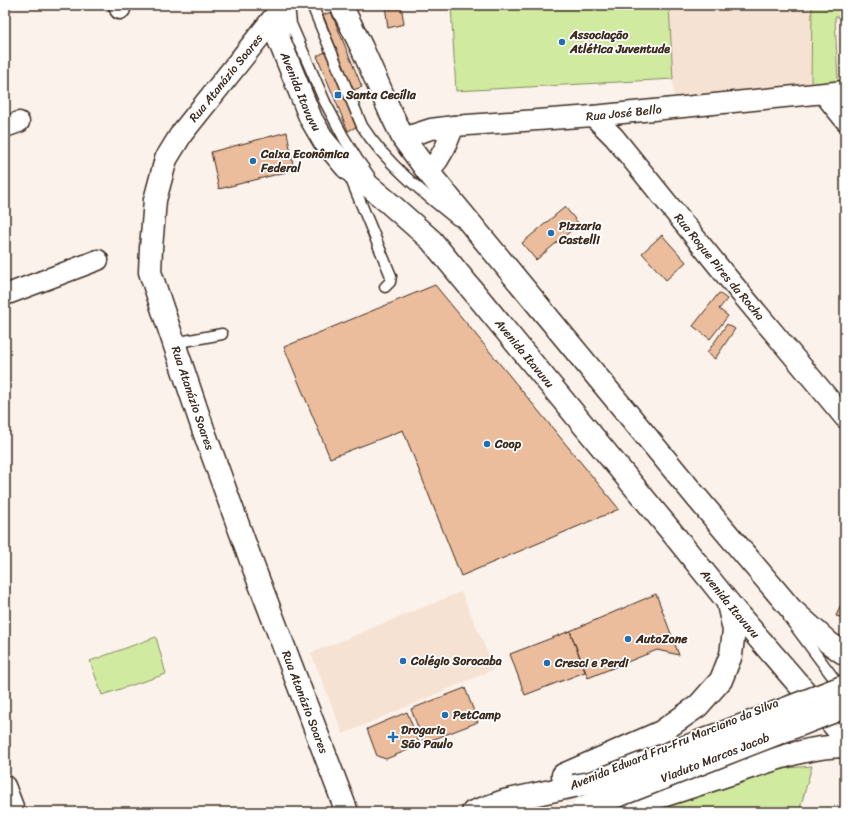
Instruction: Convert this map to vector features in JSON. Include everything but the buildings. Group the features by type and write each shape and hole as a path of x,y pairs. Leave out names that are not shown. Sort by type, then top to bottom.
{"main road":[{"path":"342,5 403,138 428,172 698,499 791,609 829,643 844,649"},
{"name":"Avenida Itavuvu","path":"282,7 279,40 311,119 324,140 346,168 432,240 727,601 845,738"},
{"name":"Rua Atanázio Soares","path":"282,7 182,133 166,159 155,200 150,248 150,272 203,429 253,566 347,812"},
{"path":"504,801 661,732 698,706 720,680 731,655 734,630 727,601"},
{"path":"804,692 824,686 843,687"},
{"name":"Viaduto Marcos Jacob","path":"574,786 602,779 843,687"},
{"name":"Avenida Edward Fru-Fru Marciano da Silva","path":"474,812 504,801 574,786 804,692"},
{"name":"Viaduto Marcos Jacob","path":"577,810 617,796 845,707"},
{"path":"608,812 640,804 779,758 819,748 845,746"}],"street":[{"name":"Rua José Bello","path":"403,138 431,129 454,126 593,116 845,91"},
{"path":"824,94 845,120"},
{"name":"Rua Roque Pires da Rocha","path":"593,116 614,137 723,272 845,418"},
{"path":"428,172 438,160 445,148 454,126"},
{"path":"5,296 98,260"}],"lane":[{"path":"312,5 362,126 369,138 384,156 434,202 489,246"},
{"path":"282,7 325,102 344,138 388,202"},
{"path":"346,168 392,276 390,282 385,287"},
{"path":"174,343 222,334"},
{"path":"698,499 843,687"}],"shaded area":[{"path":"669,5 812,5 811,84 674,98"},
{"name":"Colégio Sorocaba","path":"461,592 495,669 343,734 311,653"}],"green space":[{"name":"Associação Atlética Juventude","path":"451,5 669,5 673,79 456,91"},
{"path":"812,5 845,5 845,17 835,17 838,83 811,84"},
{"path":"156,637 166,674 102,695 90,661"},
{"path":"812,766 799,812 660,812 661,807 763,774 788,768"}],"place":[{"name":"Associação Atlética Juventude","path":"562,42"},
{"name":"Santa Cecília","path":"338,95"},
{"name":"Caixa Econômica Federal","path":"253,161"},
{"name":"Pizzaria Castelli","path":"551,233"},
{"name":"Coop","path":"487,444"},
{"name":"AutoZone","path":"628,639"},
{"name":"Colégio Sorocaba","path":"403,661"},
{"name":"Cresci e Perdi","path":"547,663"},
{"name":"PetCamp","path":"445,715"},
{"name":"Drogaria São Paulo","path":"393,737"}]}
